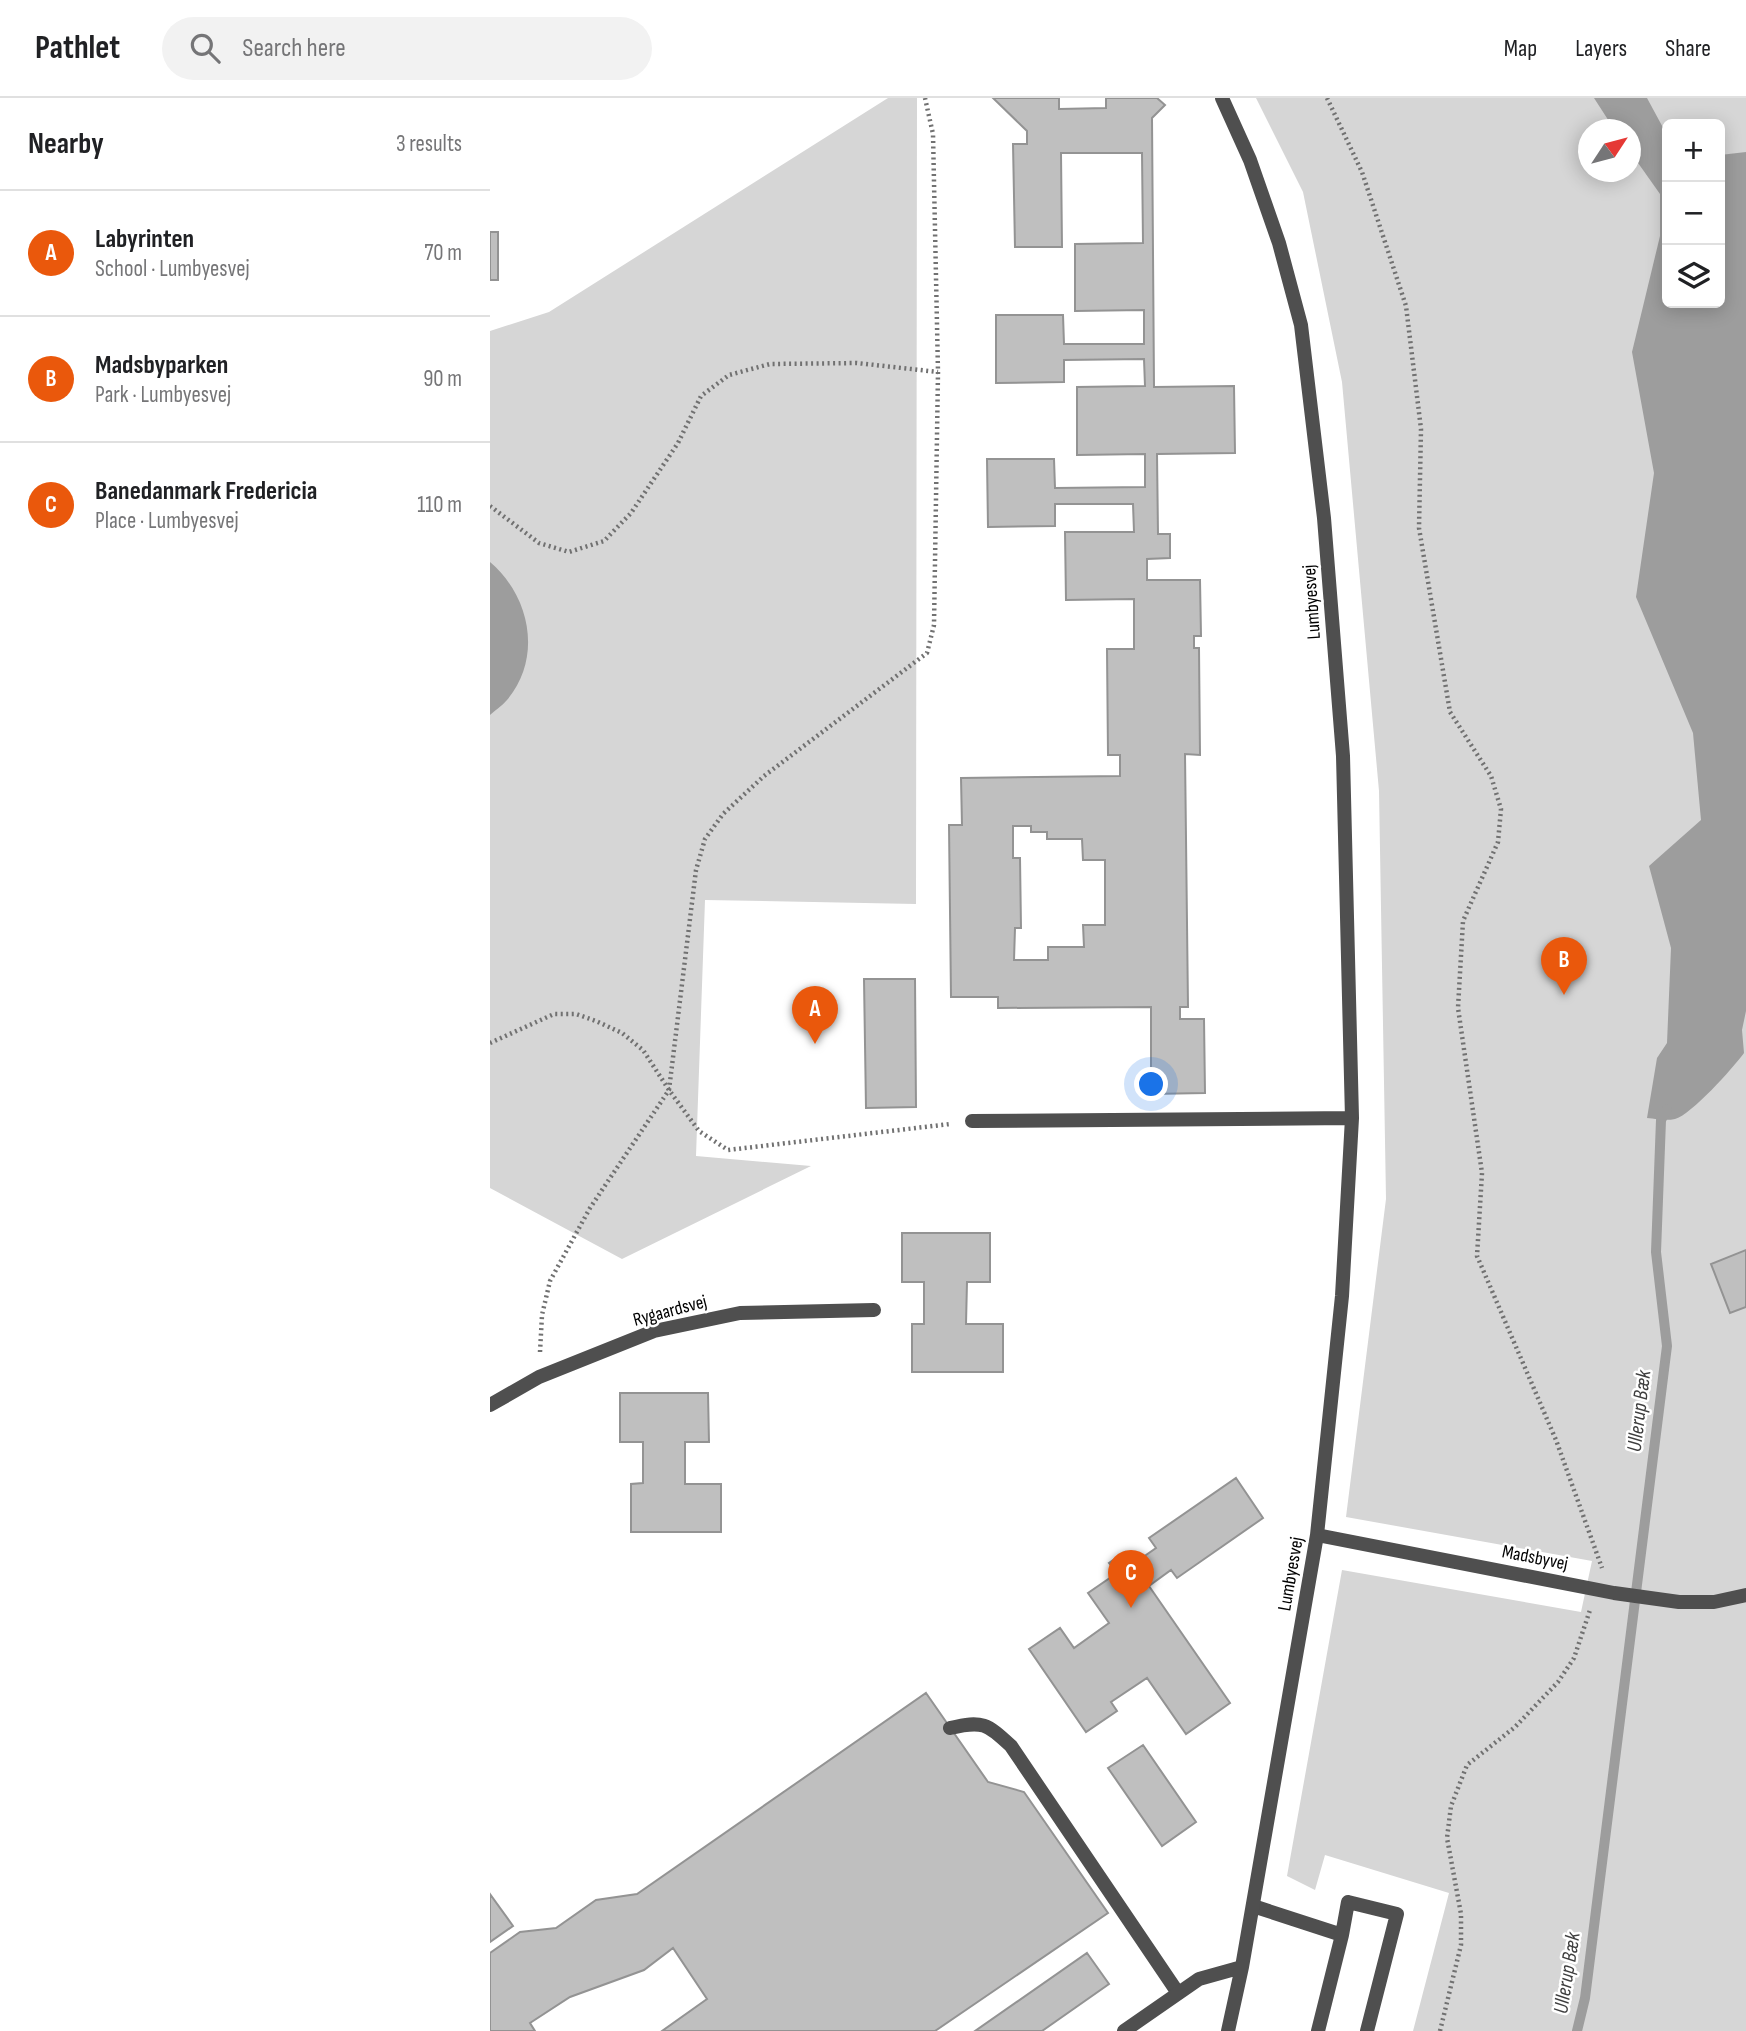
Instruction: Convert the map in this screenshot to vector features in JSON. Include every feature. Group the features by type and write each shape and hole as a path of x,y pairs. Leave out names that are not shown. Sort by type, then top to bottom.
{"street":[{"name":"Lumbyesvej","path":"1222,98 1250,160 1279,243 1303,339 1324,518 1343,756 1352,1118 1342,1296 1317,1535 1253,1906 1228,2031"},
{"path":"972,1121 1352,1118"},
{"name":"Rygaardsvej","path":"490,1405 538,1377 654,1331 740,1313 874,1310"},
{"name":"Madsbyvej","path":"1317,1535 1614,1593 1679,1602 1714,1602 1746,1595"},
{"path":"950,1728 971,1723 990,1727 1011,1746 1178,1993"},
{"path":"1318,2031 1348,1902 1397,1914 1367,2031"},
{"path":"1253,1906 1342,1935"},
{"path":"1124,2031 1199,1979 1242,1967"}],"path":[{"path":"538,1377 541,1315 550,1281 590,1208 669,1090 696,870 705,839 723,814 764,776 927,653 934,625 938,372 933,134 925,98"},
{"path":"1327,98 1362,172 1406,306 1421,429 1419,528 1450,712 1491,776 1501,809 1498,842 1463,921 1458,1008 1482,1173 1477,1256 1556,1440 1602,1566 1597,1590 1574,1657 1558,1682 1515,1727 1467,1765 1451,1806 1447,1838 1461,1914 1461,1945 1440,2031"},
{"path":"490,506 539,542 569,552 604,541 631,513 678,443 701,396 729,375 769,364 857,363 938,372"},
{"path":"490,1043 554,1014 576,1014 622,1033 643,1050 699,1131 728,1150 972,1121"}],"shaded area":[{"path":"888,98 917,98 916,904 705,900 696,1156 811,1166 622,1259 490,1188 490,331 549,312"},
{"path":"1256,98 1746,98 1746,2031 1413,2031 1449,1893 1325,1855 1315,1890 1287,1876 1342,1570 1581,1612 1592,1561 1346,1517 1386,1199 1379,791 1342,382 1303,192"},
{"path":"1594,98 1647,98 1662,126 1662,308 1725,308 1725,154 1746,152 1744,1053 1691,1109 1682,1116 1668,1120 1647,1118 1657,1058 1667,1043 1671,948 1649,866 1701,820 1693,733 1636,597 1654,473 1632,352 1660,236 1660,194 1641,167 1641,119 1608,119"},
{"path":"490,562 515,592 527,628 528,646 518,683 507,700 490,715"}],"building":[{"path":"993,98 1059,98 1059,109 1106,108 1106,98 1157,98 1165,105 1152,118 1154,387 1234,386 1235,453 1157,454 1158,534 1170,534 1170,558 1147,559 1147,580 1200,580 1201,636 1194,636 1194,648 1199,648 1200,755 1185,754 1188,1007 1180,1007 1180,1019 1204,1019 1205,1093 1151,1094 1151,1007 998,1008 998,997 951,997 949,825 962,825 961,778 1120,776 1120,755 1108,755 1107,649 1134,649 1134,599 1066,600 1065,532 1134,532 1133,504 1055,504 1055,526 988,527 987,459 1054,459 1055,488 1145,487 1145,454 1077,455 1077,387 1145,386 1144,359 1064,360 1064,382 996,383 996,315 1063,315 1064,344 1144,344 1144,310 1075,311 1075,244 1143,243 1142,153 1061,153 1062,247 1015,247 1013,144 1027,144 1027,131","holes":["1013,826 1031,826 1031,832 1047,832 1047,839 1082,839 1083,860 1105,860 1105,925 1083,925 1084,947 1048,947 1048,960 1014,960 1015,928 1021,928 1020,858 1013,858"]},
{"path":"490,232 498,232 498,280 490,280"},
{"path":"864,979 915,979 916,1107 866,1108"},
{"path":"902,1233 990,1233 990,1282 967,1282 966,1324 1003,1324 1003,1372 912,1372 912,1324 924,1324 924,1282 902,1282"},
{"path":"1746,1250 1746,1307 1730,1313 1711,1264"},
{"path":"620,1393 708,1393 709,1442 685,1442 685,1484 721,1484 721,1532 631,1532 631,1484 643,1483 643,1442 620,1442"},
{"path":"1236,1478 1263,1518 1177,1578 1171,1570 1149,1586 1230,1703 1186,1734 1147,1678 1111,1702 1117,1711 1086,1732 1029,1649 1060,1628 1074,1648 1109,1623 1088,1593 1117,1573 1109,1563 1125,1552 1133,1564 1156,1548 1149,1538"},
{"path":"926,1693 988,1782 1024,1792 1108,1913 935,2031 662,2031 707,1999 673,1948 644,1970 570,1997 530,2023 535,2031 490,2031 490,1953 520,1932 556,1928 596,1900 637,1894"},
{"path":"1143,1745 1196,1822 1162,1846 1108,1768"},
{"path":"490,1894 513,1926 490,1942"},
{"path":"1087,1953 1109,1984 1042,2031 975,2031"}],"waterway":[{"name":"Ullerup Bæk","path":"1577,2031 1585,1998 1667,1346 1656,1252 1661,1120 1667,1109"}],"place":[{"name":"Madsbyparken","path":"1564,995"},
{"name":"Labyrinten","path":"815,1044"},
{"name":"Banedanmark Fredericia","path":"1131,1608"}]}
